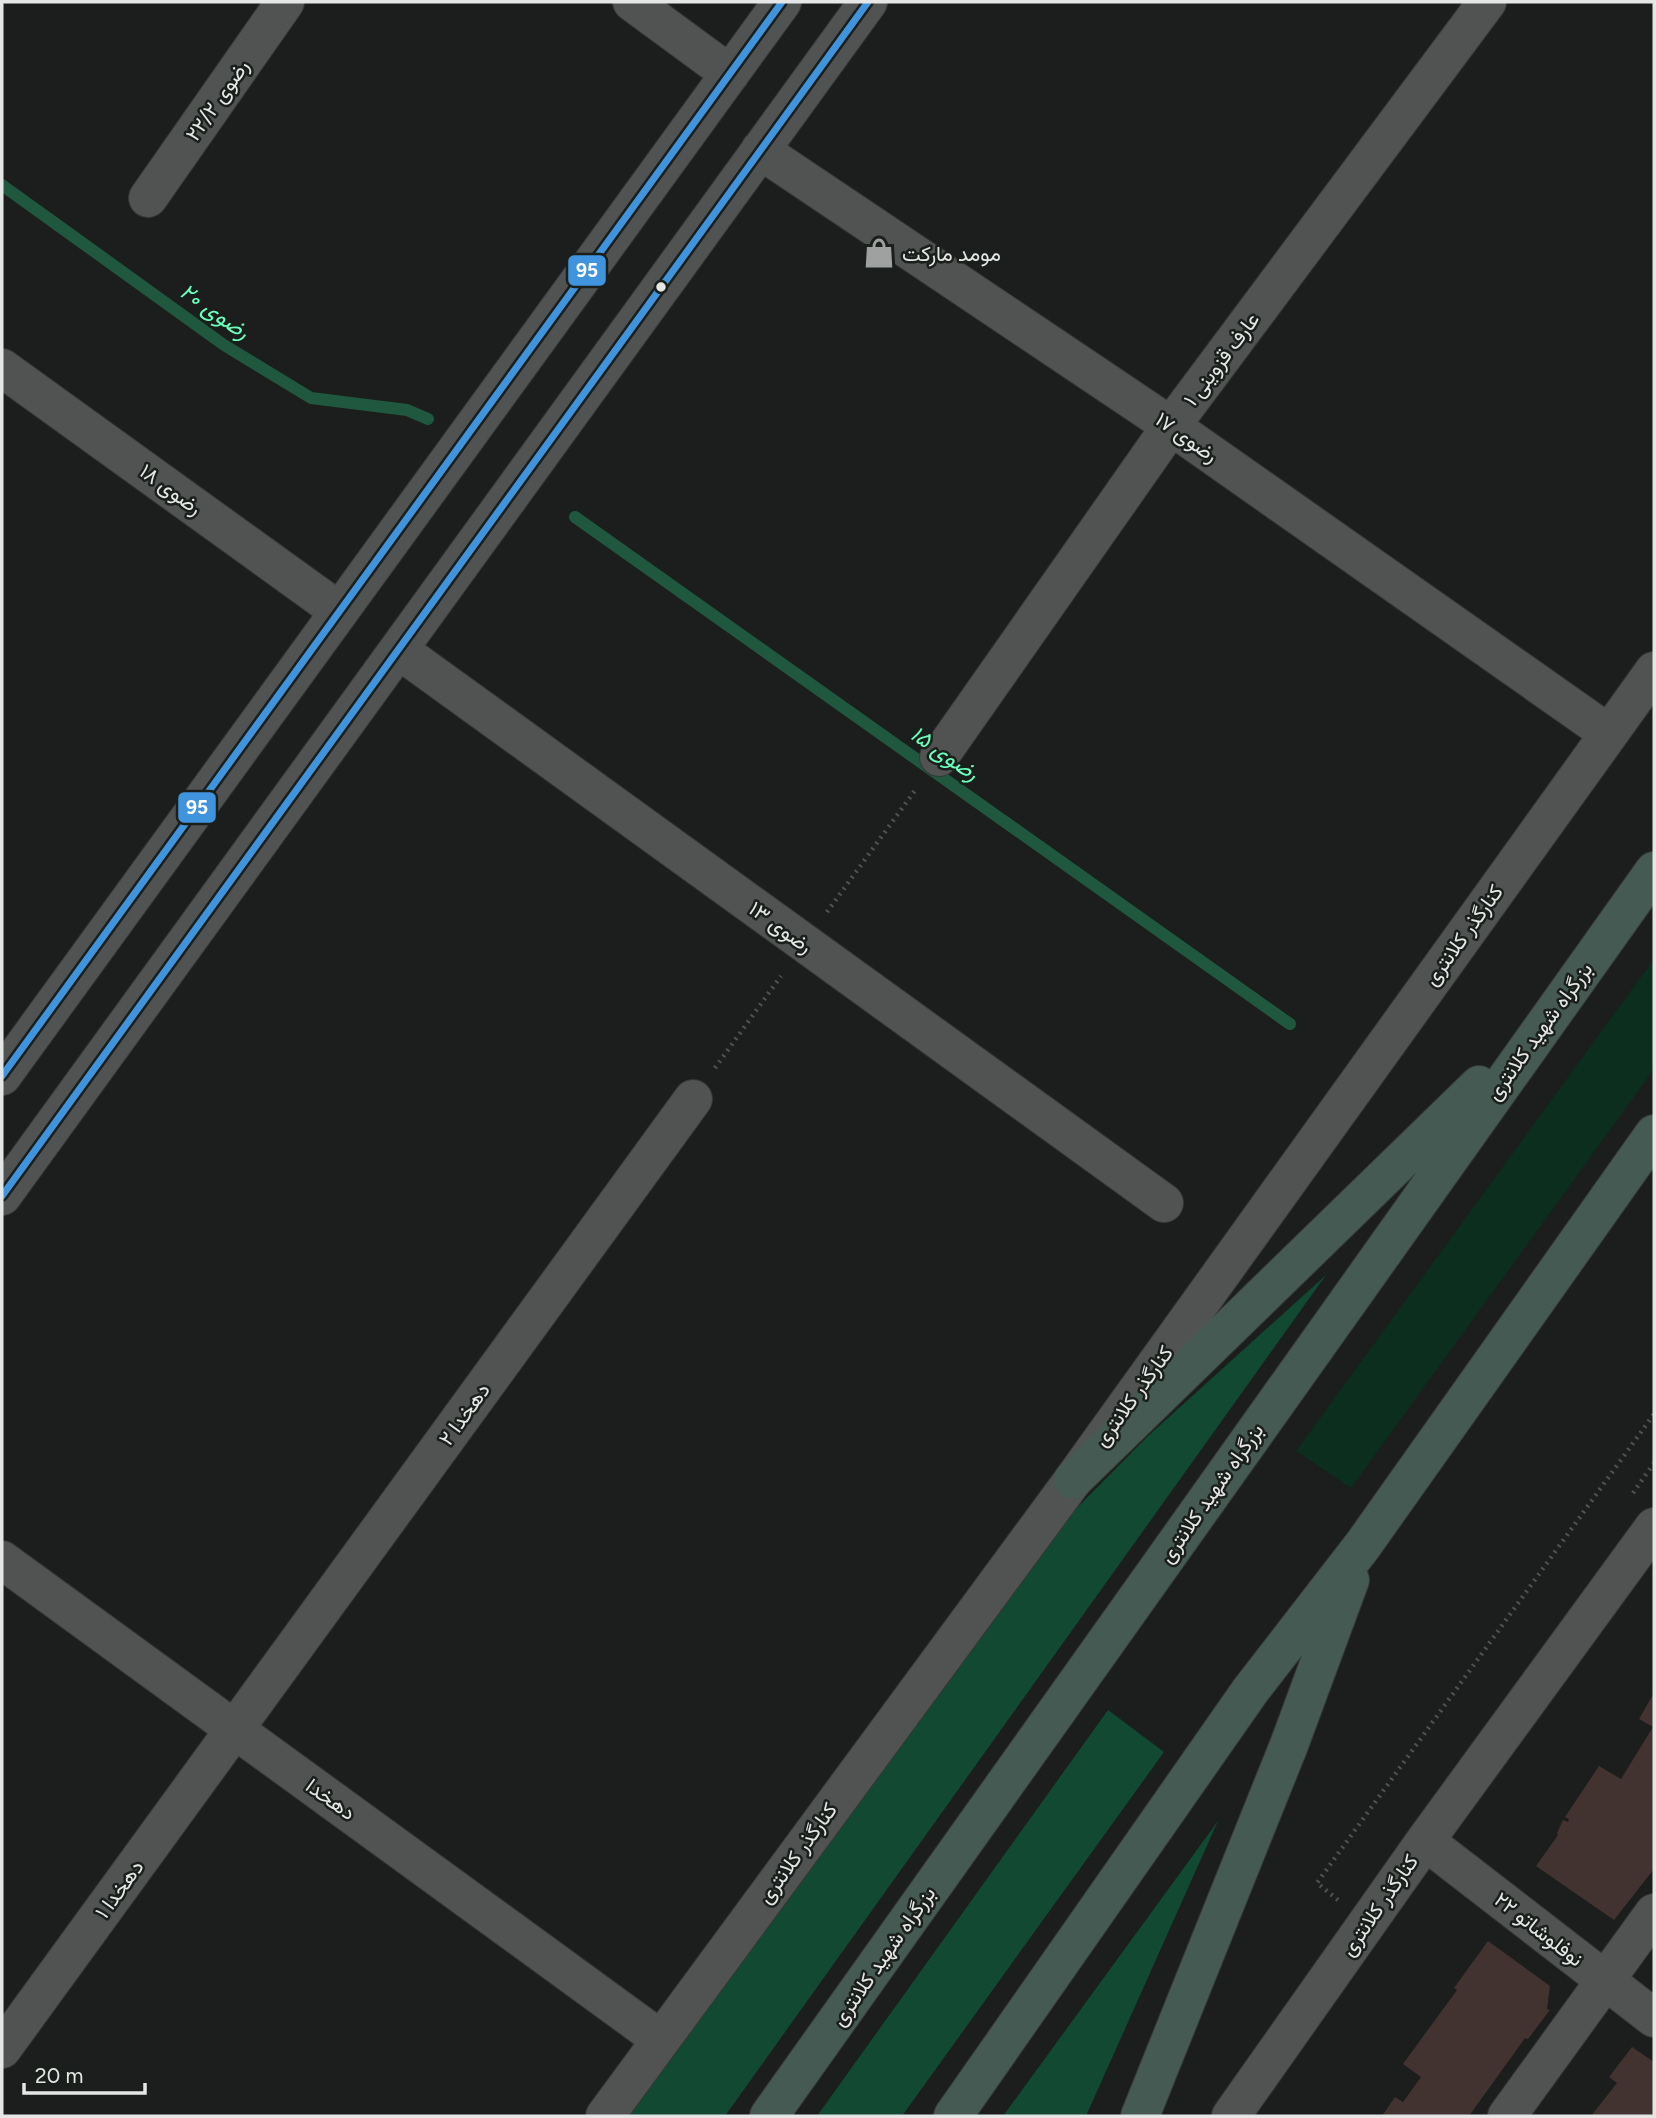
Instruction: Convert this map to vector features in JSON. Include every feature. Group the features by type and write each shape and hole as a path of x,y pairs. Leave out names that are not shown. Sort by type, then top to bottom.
{"highway":[{"name":"بزرگراه شهید کلانتری","path":"769,2116 1654,871"},
{"path":"1073,1480 1550,1015"},
{"path":"953,2116 968,2100 1250,1690 1363,1545 1654,1134"},
{"path":"1140,2116 1289,1745 1363,1545"}],"street":[{"name":"رضوی ۲۲/۲","path":"148,198 285,2"},
{"path":"632,2 730,74"},
{"path":"2,1076 782,2"},
{"path":"2,1196 868,2"},
{"name":"عارف قزوینی ۱","path":"939,757 1171,426 1487,2"},
{"name":"رضوی ۱۷","path":"760,150 1171,426 1608,733"},
{"name":"رضوی ۱۸","path":"2,368 340,611"},
{"name":"رضوی ۱۳","path":"399,650 1164,1203"},
{"name":"کنارگذر کلانتری","path":"605,2116 1073,1480 1654,671"},
{"name":"دهخدا ۲","path":"235,1730 693,1098"},
{"name":"کنارگذر کلانتری","path":"1231,2116 1424,1841 1654,1527"},
{"name":"دهخدا","path":"2,1560 660,2039"},
{"name":"دهخدا ۱","path":"2,2049 235,1730"},
{"name":"نوفلوشاتو ۲۲","path":"1424,1841 1654,2018"},
{"path":"1507,2116 1654,1913"}],"path":[{"path":"1338,1900 1317,1883 1654,1414"}],"green space":[{"path":"1654,959 1654,1069 1351,1488 1296,1451"},
{"path":"1326,1275 725,2116 627,2116 1060,1525 1147,1437"},
{"path":"1108,1710 1164,1752 902,2116 817,2116"},
{"path":"1218,1821 1086,2116 1003,2116"}],"building":[{"path":"1654,1693 1654,1869 1614,1920 1536,1866 1558,1835 1563,1820 1568,1822 1569,1819 1565,1817 1599,1766 1621,1779 1653,1727 1639,1719"},
{"path":"1488,1941 1550,1986 1547,2009 1550,2010 1528,2039 1525,2038 1469,2116 1382,2116 1395,2097 1403,2102 1421,2077 1403,2064 1457,1990 1454,1988"},
{"path":"1632,2047 1654,2062 1654,2116 1591,2116 1617,2083 1609,2077"}],"waterway":[{"name":"رضوی ۲۰","path":"2,185 224,345 311,398 407,410 428,419"},
{"name":"رضوی ۱۵","path":"575,517 1290,1024"}],"transit line":[{"name":"95","path":"2,1076 782,2"},
{"name":"95","path":"2,1196 868,2"}],"place":[{"name":"مومد مارکت","path":"879,253"}]}
